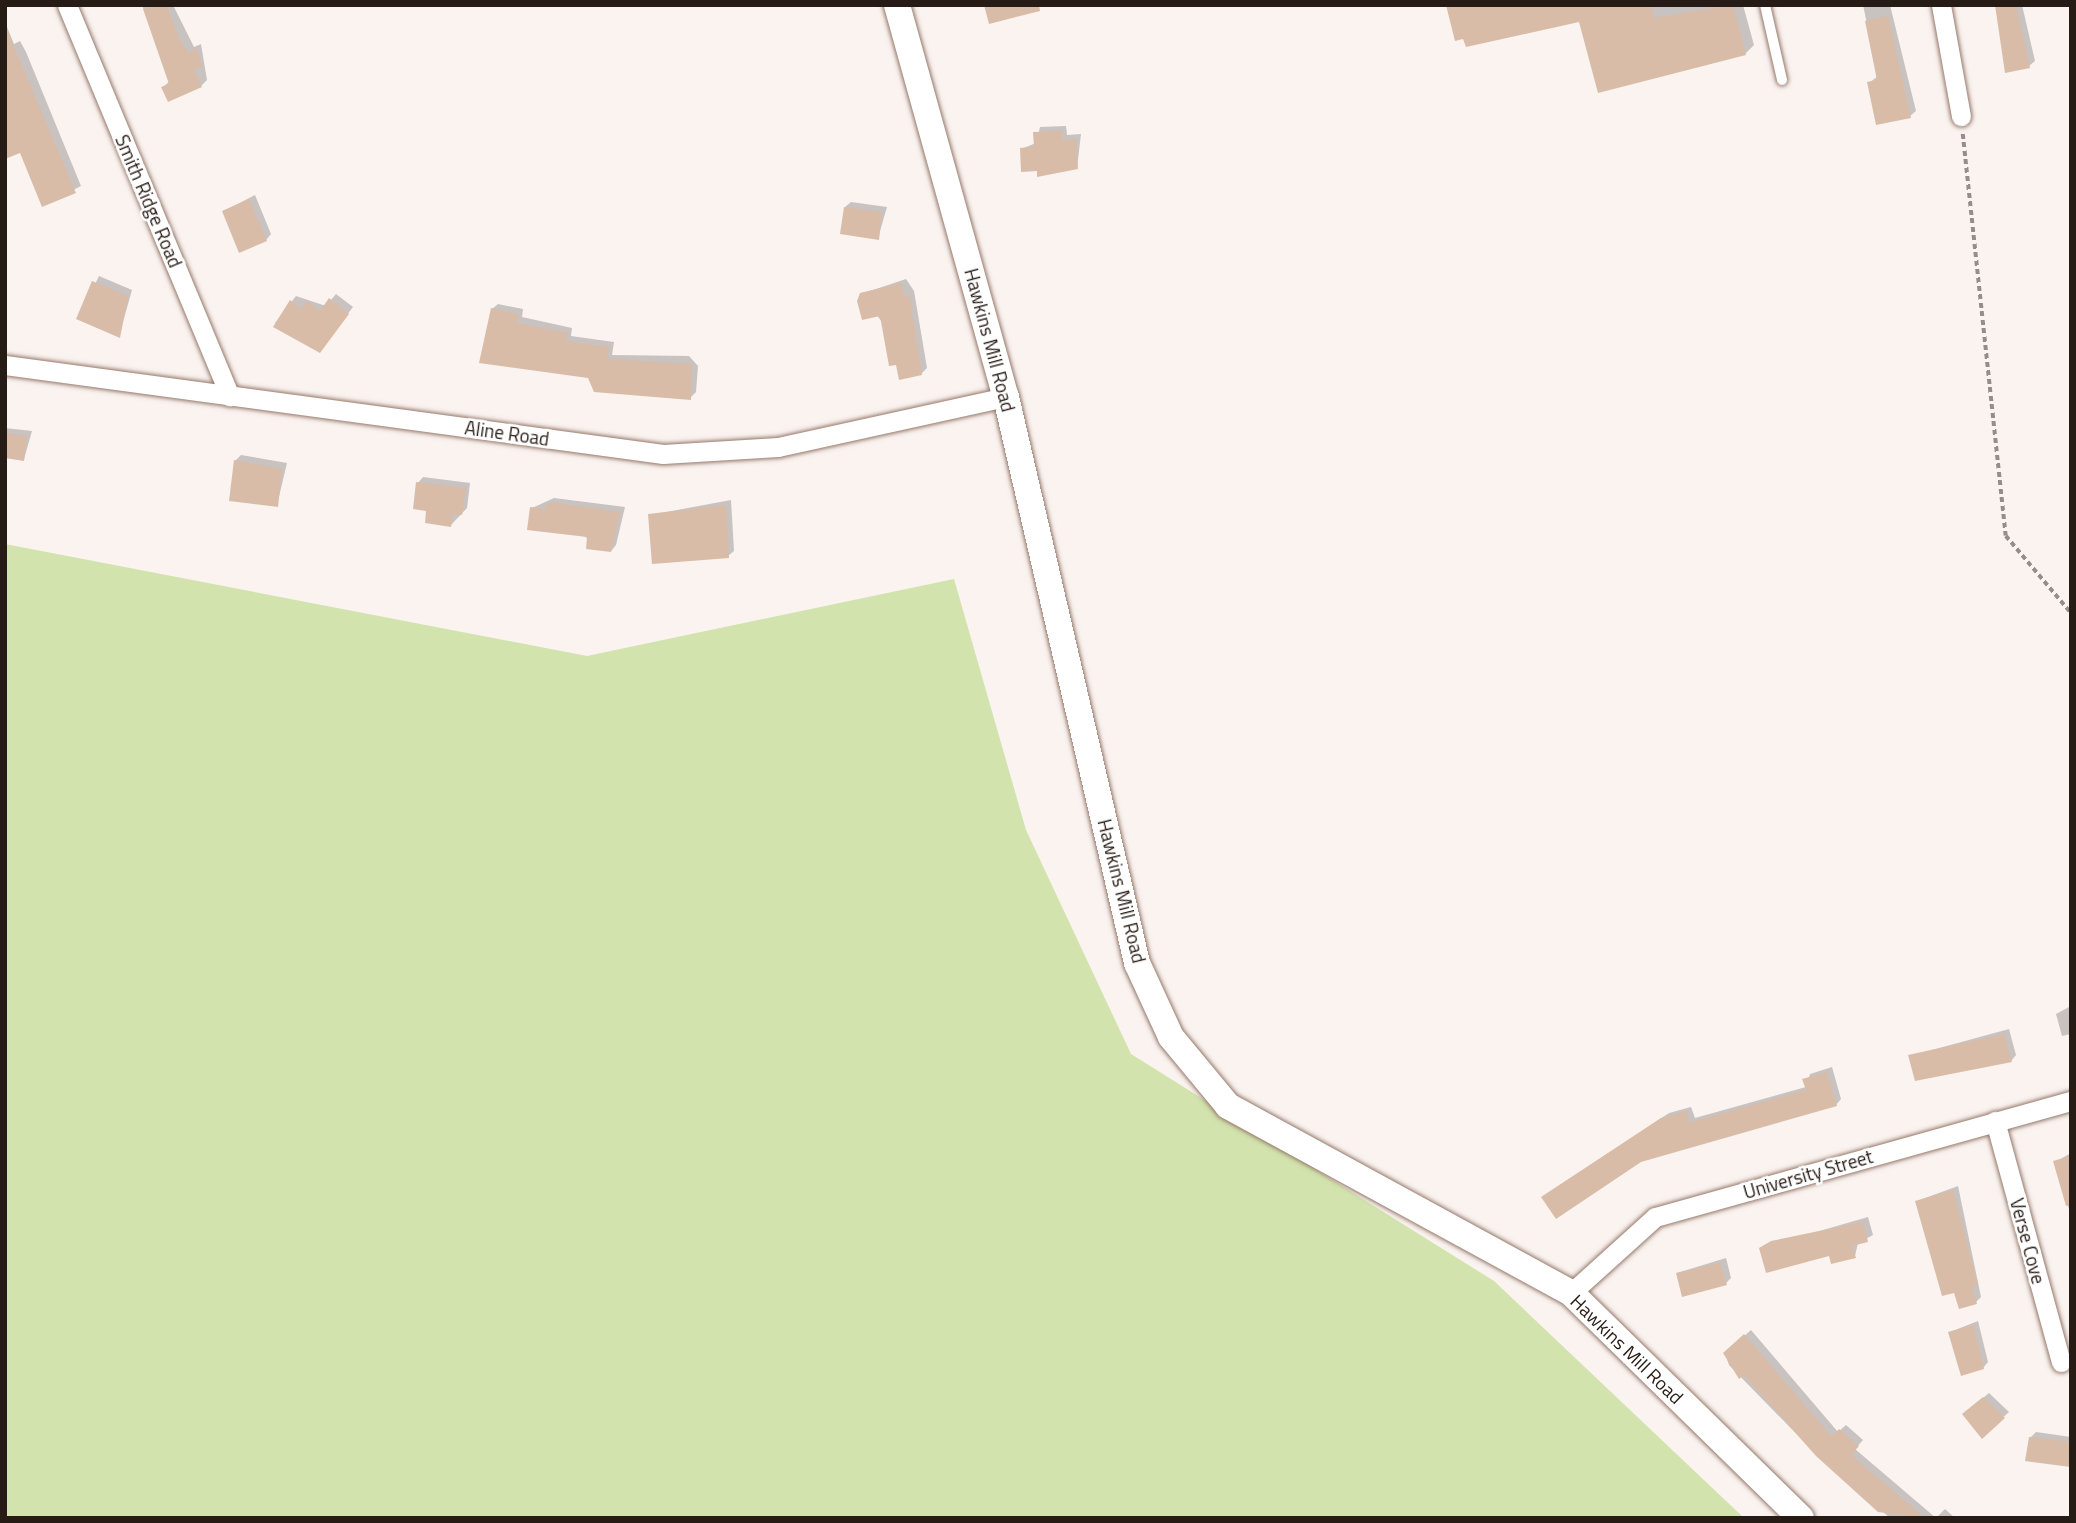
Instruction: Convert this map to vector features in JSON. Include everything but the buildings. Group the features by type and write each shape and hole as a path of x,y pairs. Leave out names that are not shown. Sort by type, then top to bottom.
{"street":[{"name":"Smith Ridge Road","path":"67,5 230,396"},
{"name":"Hawkins Mill Road","path":"897,5 1006,397 1137,963 1171,1037 1228,1106 1571,1293 1801,1518"},
{"path":"1941,5 1961,116"},
{"name":"Aline Road","path":"5,365 663,454 778,447 1006,397"},
{"name":"University Street","path":"1571,1293 1655,1217 2071,1101"},
{"name":"Verse Cove","path":"1995,1121 2060,1362"}],"lane":[{"path":"1765,5 1782,80"}],"path":[{"path":"1961,116 2006,536 2071,613"}],"green space":[{"path":"5,544 587,656 954,579 1026,830 1131,1054 1494,1281 1744,1518 5,1518"}]}
